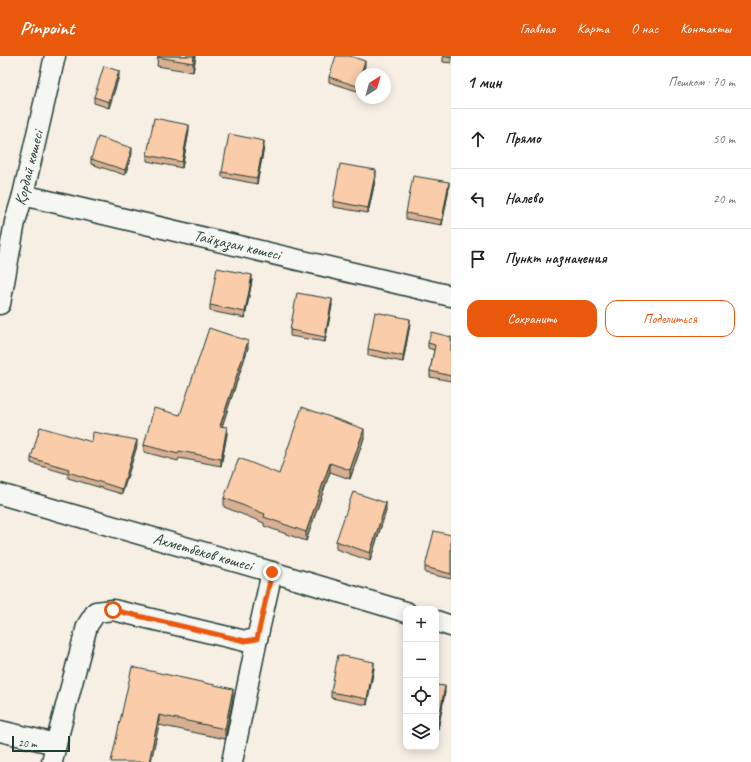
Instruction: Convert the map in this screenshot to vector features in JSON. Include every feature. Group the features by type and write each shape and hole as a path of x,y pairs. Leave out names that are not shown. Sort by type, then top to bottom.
{"street":[{"name":"Қордай көшесі","path":"0,304 8,220 23,195 54,56"},
{"name":"Тайқазан көшесі","path":"23,195 451,296"},
{"name":"Ахметбеков көшесі","path":"0,494 403,611"},
{"path":"232,762 272,572"},
{"path":"0,731 54,753 87,626 96,612 113,610 245,641 257,639"},
{"path":"439,622 451,626"}],"building":[{"path":"194,56 193,63 157,57"},
{"path":"336,56 350,56 365,61 363,68 355,68 355,85 329,77"},
{"path":"104,66 119,71 109,102 94,97"},
{"path":"154,118 189,125 182,162 147,155"},
{"path":"229,134 264,141 257,178 222,172"},
{"path":"98,137 132,148 125,170 91,159"},
{"path":"340,164 376,170 368,208 333,201"},
{"path":"413,176 449,182 442,220 406,213"},
{"path":"217,268 252,275 245,312 210,305"},
{"path":"297,293 332,299 325,337 290,330"},
{"path":"375,312 410,319 403,356 368,349"},
{"path":"209,328 248,341 220,426 227,427 221,459 179,451 178,454 144,445 154,408 180,415"},
{"path":"431,332 451,337 451,376 430,371 435,345 428,343"},
{"path":"302,407 364,429 350,470 330,463 306,532 264,517 265,514 224,498 239,458 279,474"},
{"path":"40,427 92,442 93,432 137,440 122,489 68,472 69,469 31,458"},
{"path":"353,492 386,503 370,553 336,541"},
{"path":"434,531 451,535 451,574 425,567"},
{"path":"338,655 374,662 367,699 331,692"},
{"path":"132,667 233,689 225,729 159,715 149,762 111,762"},
{"path":"439,685 445,686 439,719"}],"route":[{"path":"113,610 245,641 257,639 272,572"}]}
